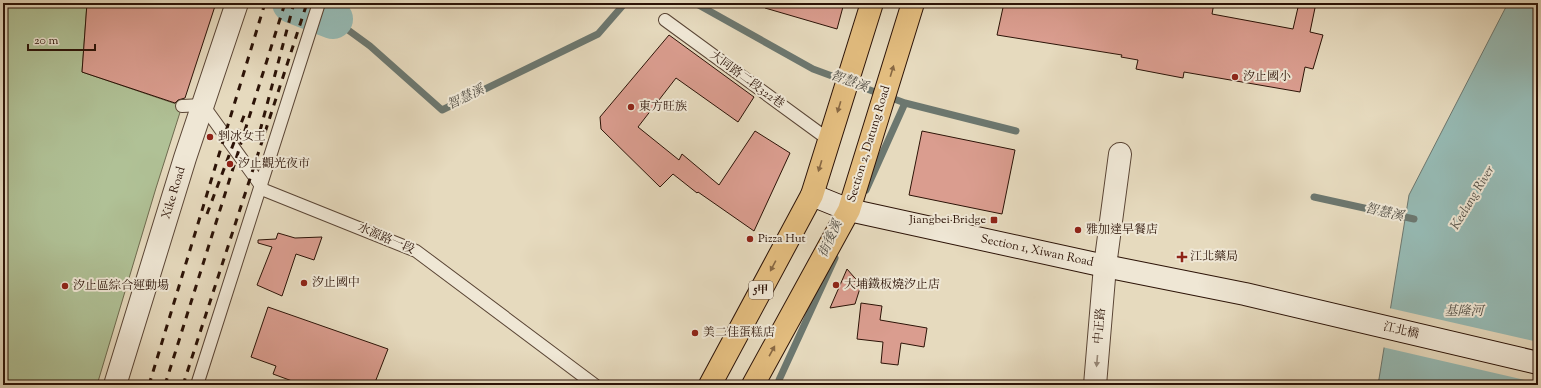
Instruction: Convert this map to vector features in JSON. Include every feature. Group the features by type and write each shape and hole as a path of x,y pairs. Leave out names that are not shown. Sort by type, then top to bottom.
{"main road":[{"name":"5甲","path":"710,385 812,195 872,3"},
{"name":"Section 2, Datung Road","path":"753,385 857,212 860,175 911,9"}],"street":[{"name":"Xike Road","path":"115,385 185,158 193,105 217,63 237,3"},
{"name":"中正路","path":"1095,385 1105,266 1120,154"},
{"name":"Section 1, Xiwan Road","path":"812,195 857,212 1264,299"},
{"name":"江北橋","path":"1264,299 1538,363"}],"lane":[{"path":"197,385 319,3"},
{"name":"大同路二段322巷","path":"665,20 829,139"},
{"name":"水源路一段","path":"193,105 264,190 416,251 596,385"}],"green space":[{"name":"汐止區綜合運動場","path":"3,3 87,3 82,72 182,106 97,385 3,385"}],"water":[{"name":"基隆河","path":"1508,3 1538,3 1538,385 1378,385 1409,195"}],"pier":[{"path":"1389,308 1538,342 1538,383 1382,347"}],"building":[{"path":"87,3 216,3 185,98 178,100 175,103 82,72"},
{"path":"766,3 844,3 837,29 765,8"},
{"name":"汐止國小","path":"1004,3 1214,3 1212,14 1293,29 1299,3 1316,3 1310,32 1323,35 1313,69 1305,67 1300,92 1184,72 1183,78 1136,69 1138,60 1121,57 1122,55 997,35"},
{"name":"東方旺族","path":"669,35 754,97 738,122 676,78 638,127 679,160 682,154 719,185 755,131 790,153 754,231 698,192 697,193 673,174 660,187 601,129 600,117"},
{"path":"922,131 1015,150 1002,214 909,195"},
{"path":"278,233 295,238 322,237 314,260 296,254 282,296 257,285 272,247 258,243 258,240 276,239"},
{"path":"847,269 861,285 855,304 830,308"},
{"path":"861,303 882,306 880,320 927,328 924,347 901,343 898,365 881,363 883,342 857,339"},
{"path":"268,307 388,349 374,385 303,385 273,374 276,366 251,357"}],"waterway":[{"name":"智慧溪","path":"292,3 333,19"},
{"name":"智慧溪","path":"333,19 370,46 442,110 598,34 625,3"},
{"name":"智慧溪","path":"695,3 813,69 905,103 1016,131"},
{"name":"街後溪","path":"866,190 905,103"},
{"name":"智慧溪","path":"1314,197 1414,219"},
{"name":"街後溪","path":"778,385 835,258"}],"railway":[{"path":"149,385 265,3"},
{"path":"165,385 285,3"},
{"path":"260,131 294,3"},
{"path":"183,385 307,3"},
{"path":"207,214 245,113"}],"place":[{"name":"汐止國小","path":"1235,77"},
{"name":"東方旺族","path":"631,107"},
{"name":"剉冰女王","path":"210,137"},
{"name":"汐止觀光夜市","path":"230,164"},
{"name":"Jiangbei Bridge","path":"994,220"},
{"name":"雅加達早餐店","path":"1078,230"},
{"name":"Pizza Hut","path":"750,239"},
{"name":"江北藥局","path":"1182,257"},
{"name":"汐止國中","path":"304,283"},
{"name":"大埔鐵板燒汐止店","path":"836,285"},
{"name":"汐止區綜合運動場","path":"65,286"},
{"name":"美二佳蛋糕店","path":"695,333"}],"water label":[{"name":"Keelung River","path":"1473,198"}]}
